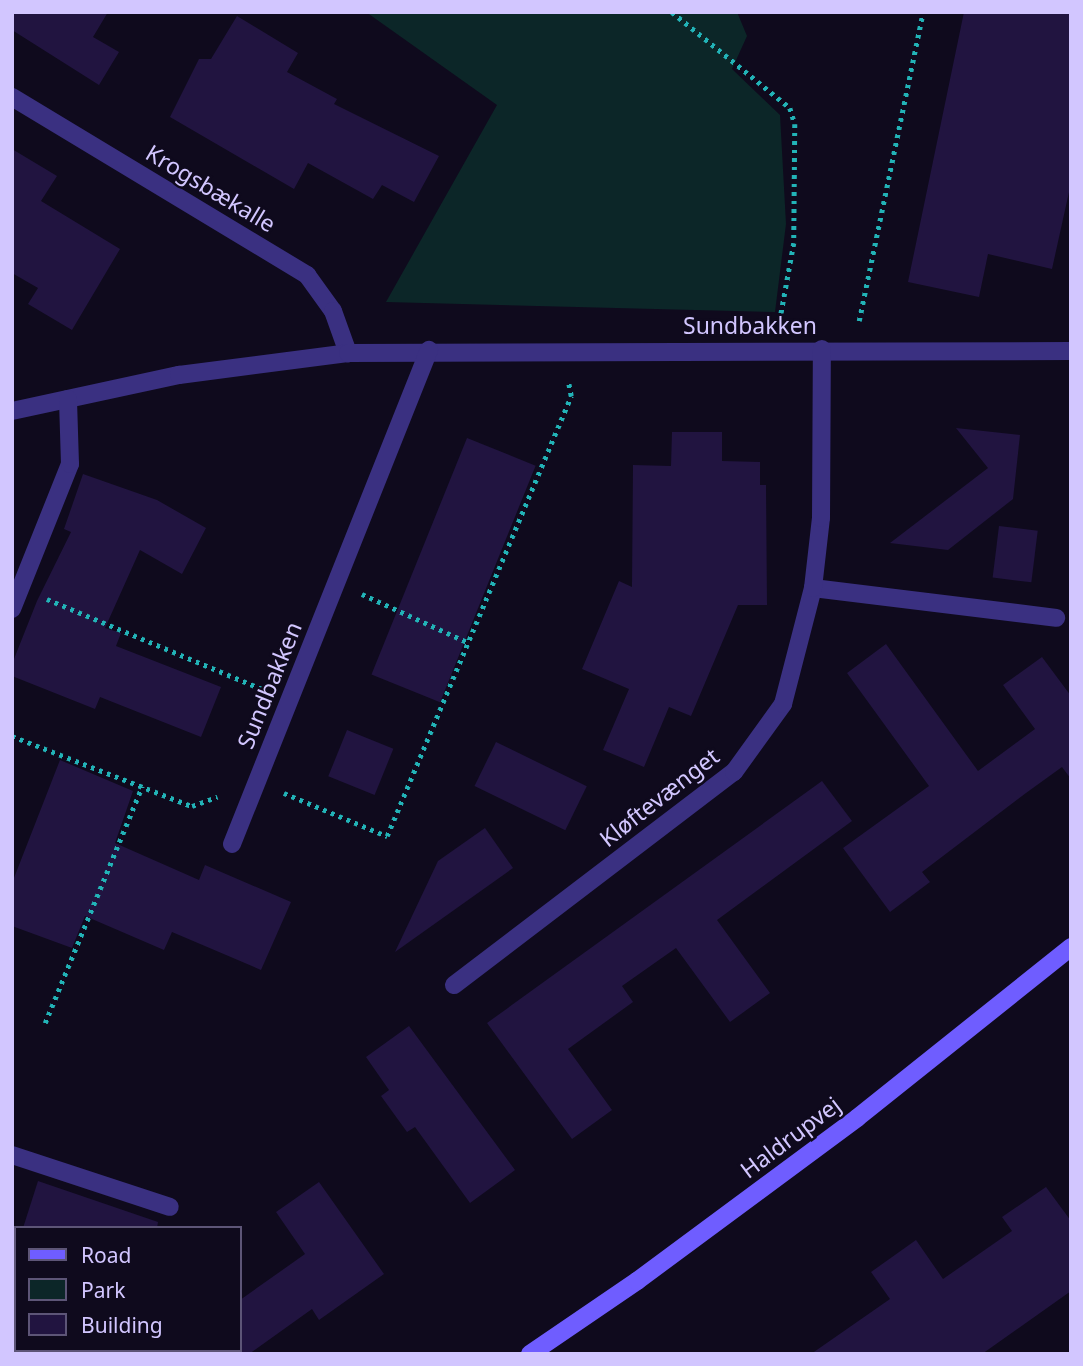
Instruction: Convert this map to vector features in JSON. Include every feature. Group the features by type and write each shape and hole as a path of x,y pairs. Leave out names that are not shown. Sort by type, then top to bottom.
{"main road":[{"name":"Haldrupvej","path":"530,1354 637,1282 858,1118 1071,947"}],"street":[{"name":"Krogsbækalle","path":"12,97 307,275 333,311 348,353"},
{"name":"Sundbakken","path":"12,411 179,374 348,353 429,350 775,349 1071,351"},
{"name":"Kløftevænget","path":"454,985 734,772 783,704 813,588 821,518 822,349"},
{"name":"Sundbakken","path":"232,844 429,350"},
{"path":"12,609 70,464 68,399"},
{"path":"813,588 1056,618"},
{"path":"12,1155 170,1207"}],"path":[{"path":"672,12 775,94 790,108 795,124 794,243 775,349"},
{"path":"853,349 923,12"},
{"path":"12,736 192,806 257,782 387,836 571,396 562,350"},
{"path":"336,583 469,643"},
{"path":"21,588 289,700"},
{"path":"45,1023 142,786"}],"green space":[{"path":"366,12 737,12 747,36 732,69 780,115 786,224 775,312 386,302 497,105"}],"building":[{"path":"12,12 108,12 93,37 119,52 99,85 12,30"},
{"path":"964,12 1071,12 1071,183 1052,269 988,254 979,297 908,282"},
{"path":"237,16 298,53 287,72 337,99 334,104 439,156 414,202 382,185 373,199 308,163 294,189 170,117 199,59 211,59"},
{"path":"12,149 57,176 41,201 120,249 72,330 28,304 38,288 12,273"},
{"path":"956,428 1020,435 1013,499 948,550 890,543 988,468"},
{"path":"672,432 722,432 722,461 760,462 760,485 766,485 767,605 738,605 691,716 669,707 644,767 603,750 629,689 582,669 619,581 632,587 633,465 671,466"},
{"path":"467,438 536,466 440,702 371,674"},
{"path":"83,474 157,500 206,528 182,574 140,550 105,628 121,633 116,646 221,687 201,737 100,697 95,709 12,676 12,664 37,601 71,532 64,529"},
{"path":"999,526 1038,531 1031,582 993,578"},
{"path":"886,644 978,771 1035,729 1003,685 1042,657 1071,696 1071,779 1062,767 1026,793 922,872 930,882 890,912 843,848 929,786 847,673"},
{"path":"347,730 393,749 375,795 328,776"},
{"path":"496,742 587,786 565,830 475,786"},
{"path":"60,760 133,791 115,843 199,880 205,865 291,902 261,970 172,932 164,950 85,916 72,948 12,926 12,883"},
{"path":"822,781 852,821 717,920 770,993 730,1022 676,948 622,986 633,1002 568,1049 612,1110 572,1139 487,1023"},
{"path":"485,828 513,868 395,952 438,861"},
{"path":"409,1026 515,1170 470,1203 415,1127 407,1132 381,1096 389,1090 366,1057"},
{"path":"38,1181 158,1222 157,1226 24,1226"},
{"path":"319,1182 384,1274 319,1320 312,1309 249,1354 240,1354 242,1299 305,1254 276,1212"},
{"path":"1046,1187 1071,1221 1071,1291 982,1354 811,1354 890,1299 871,1272 916,1240 943,1279 1012,1231 1002,1217"}]}
